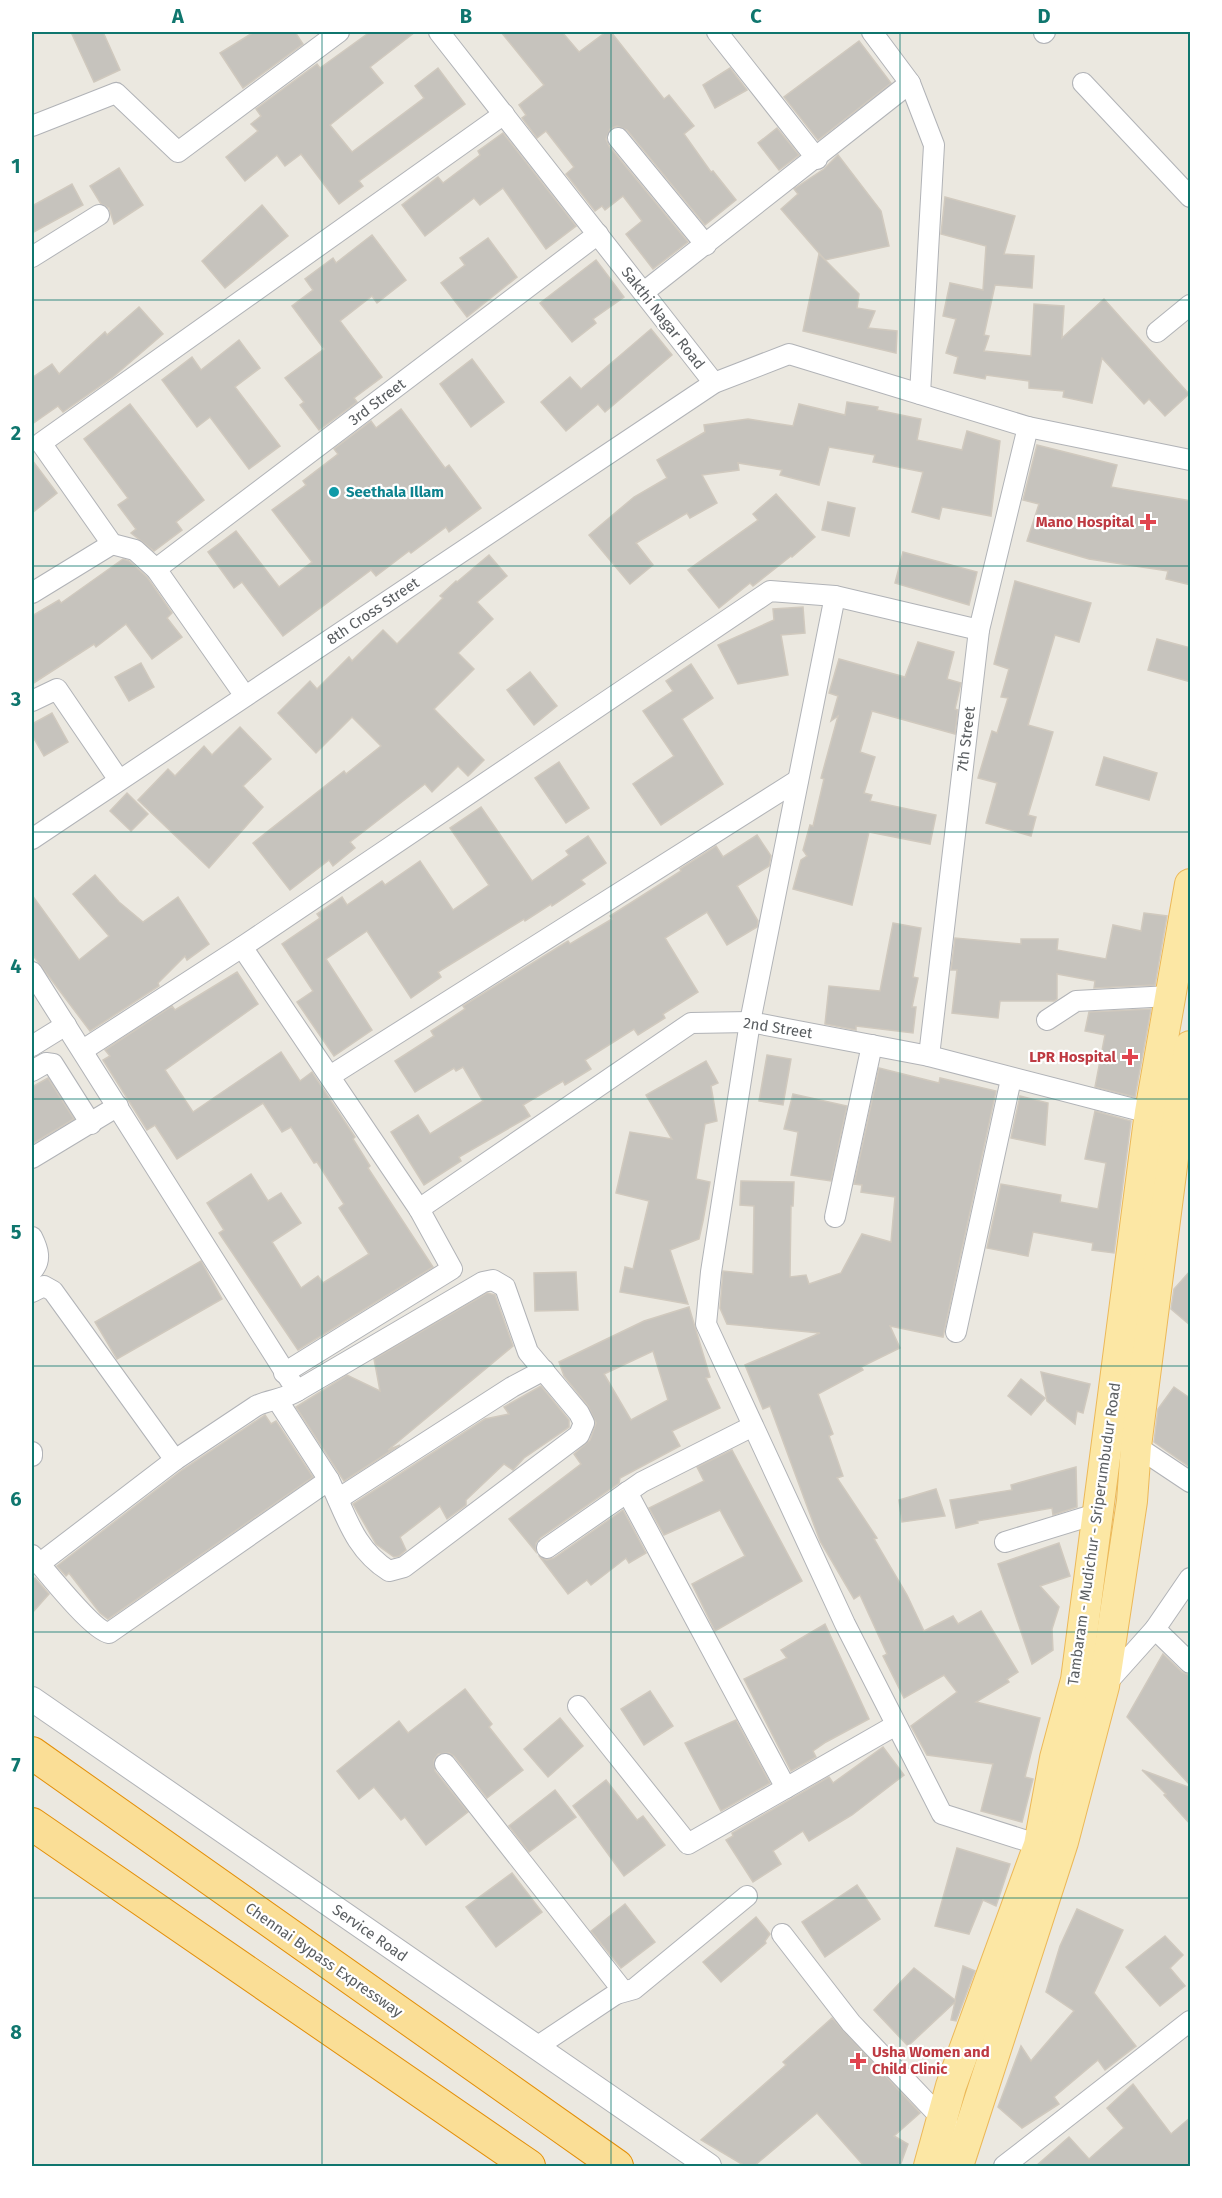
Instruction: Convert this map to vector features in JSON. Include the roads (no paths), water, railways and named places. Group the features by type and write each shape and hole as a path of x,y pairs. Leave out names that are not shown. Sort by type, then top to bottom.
{"highway":[{"name":"Chennai Bypass Expressway","path":"32,1753 617,2166"},
{"path":"32,1824 529,2166"}],"main road":[{"name":"Tambaram - Mudichur - Sriperumbudur Road","path":"1049,1848 1055,1758 1076,1680 1150,1112 1191,884"},
{"name":"Tambaram - Mudichur - Sriperumbudur Road","path":"958,2166 951,2086 1049,1848 1104,1686 1132,1501 1136,1446 1178,1123 1191,1046"},
{"name":"Tambaram - Mudichur - Sriperumbudur Road","path":"928,2166 955,2129"}],"street":[{"path":"32,126 117,93 178,152 339,32"},
{"name":"Sakthi Nagar Road","path":"439,32 714,383 789,354 1028,427 1191,460"},
{"path":"717,32 817,159"},
{"path":"872,32 910,83 933,145 920,394"},
{"path":"1083,82 1191,197"},
{"path":"644,292 817,159 910,83"},
{"path":"245,696 156,569 135,550 112,544 36,437 504,114"},
{"path":"618,138 705,245"},
{"path":"32,257 99,215"},
{"name":"3rd Street","path":"156,569 598,234"},
{"path":"1157,332 1191,305"},
{"name":"8th Cross Street","path":"32,838 714,383"},
{"name":"7th Street","path":"929,1056 980,630 1028,427"},
{"path":"32,592 112,544"},
{"path":"83,1050 242,947 770,591 835,596 980,630"},
{"path":"835,596 750,1022 711,1272 706,1324 845,1624 942,1814 1049,1848"},
{"path":"32,701 57,689 119,780"},
{"path":"330,1076 798,780"},
{"path":"242,947 419,1209 452,1269 284,1373"},
{"path":"32,972 297,1391"},
{"path":"1047,1020 1076,1001 1170,996"},
{"name":"2nd Street","path":"419,1209 691,1023 750,1022 929,1056 1011,1079 1150,1112 1178,1123"},
{"path":"40,1041 66,1025"},
{"path":"836,1217 872,1045"},
{"path":"32,1071 46,1063 53,1064 91,1124"},
{"path":"956,1332 1011,1079"},
{"path":"32,1158 118,1106"},
{"path":"32,1237 38,1263 32,1271"},
{"path":"278,1401 329,1480 347,1525 358,1543 375,1562 389,1571 404,1568 579,1435 584,1423 579,1413 528,1352 505,1287 493,1280 483,1282 297,1391 278,1401 268,1400 256,1406 35,1559 90,1620 102,1631 109,1633 329,1480"},
{"path":"32,1292 44,1286 53,1291 175,1460"},
{"path":"338,1499 512,1387 544,1370"},
{"path":"547,1548 642,1482 753,1426"},
{"path":"1136,1446 1191,1482"},
{"path":"627,1492 786,1788"},
{"path":"1005,1542 1099,1513"},
{"path":"1104,1686 1155,1629 1191,1578"},
{"path":"1155,1629 1191,1663"},
{"name":"Service Road","path":"32,1699 709,2166"},
{"path":"578,1706 688,1844 896,1725"},
{"path":"445,1764 620,1987 616,1994"},
{"path":"535,2048 616,1994 634,1989 747,1896"},
{"path":"782,1934 851,2023 955,2129"},
{"path":"1004,2166 1191,2021"}],"place":[{"name":"Seethala Illam","path":"334,492"},
{"name":"Mano Hospital","path":"1148,522"},
{"name":"LPR Hospital","path":"1130,1057"},
{"name":"Usha Women and Child Clinic","path":"858,2061"}]}
